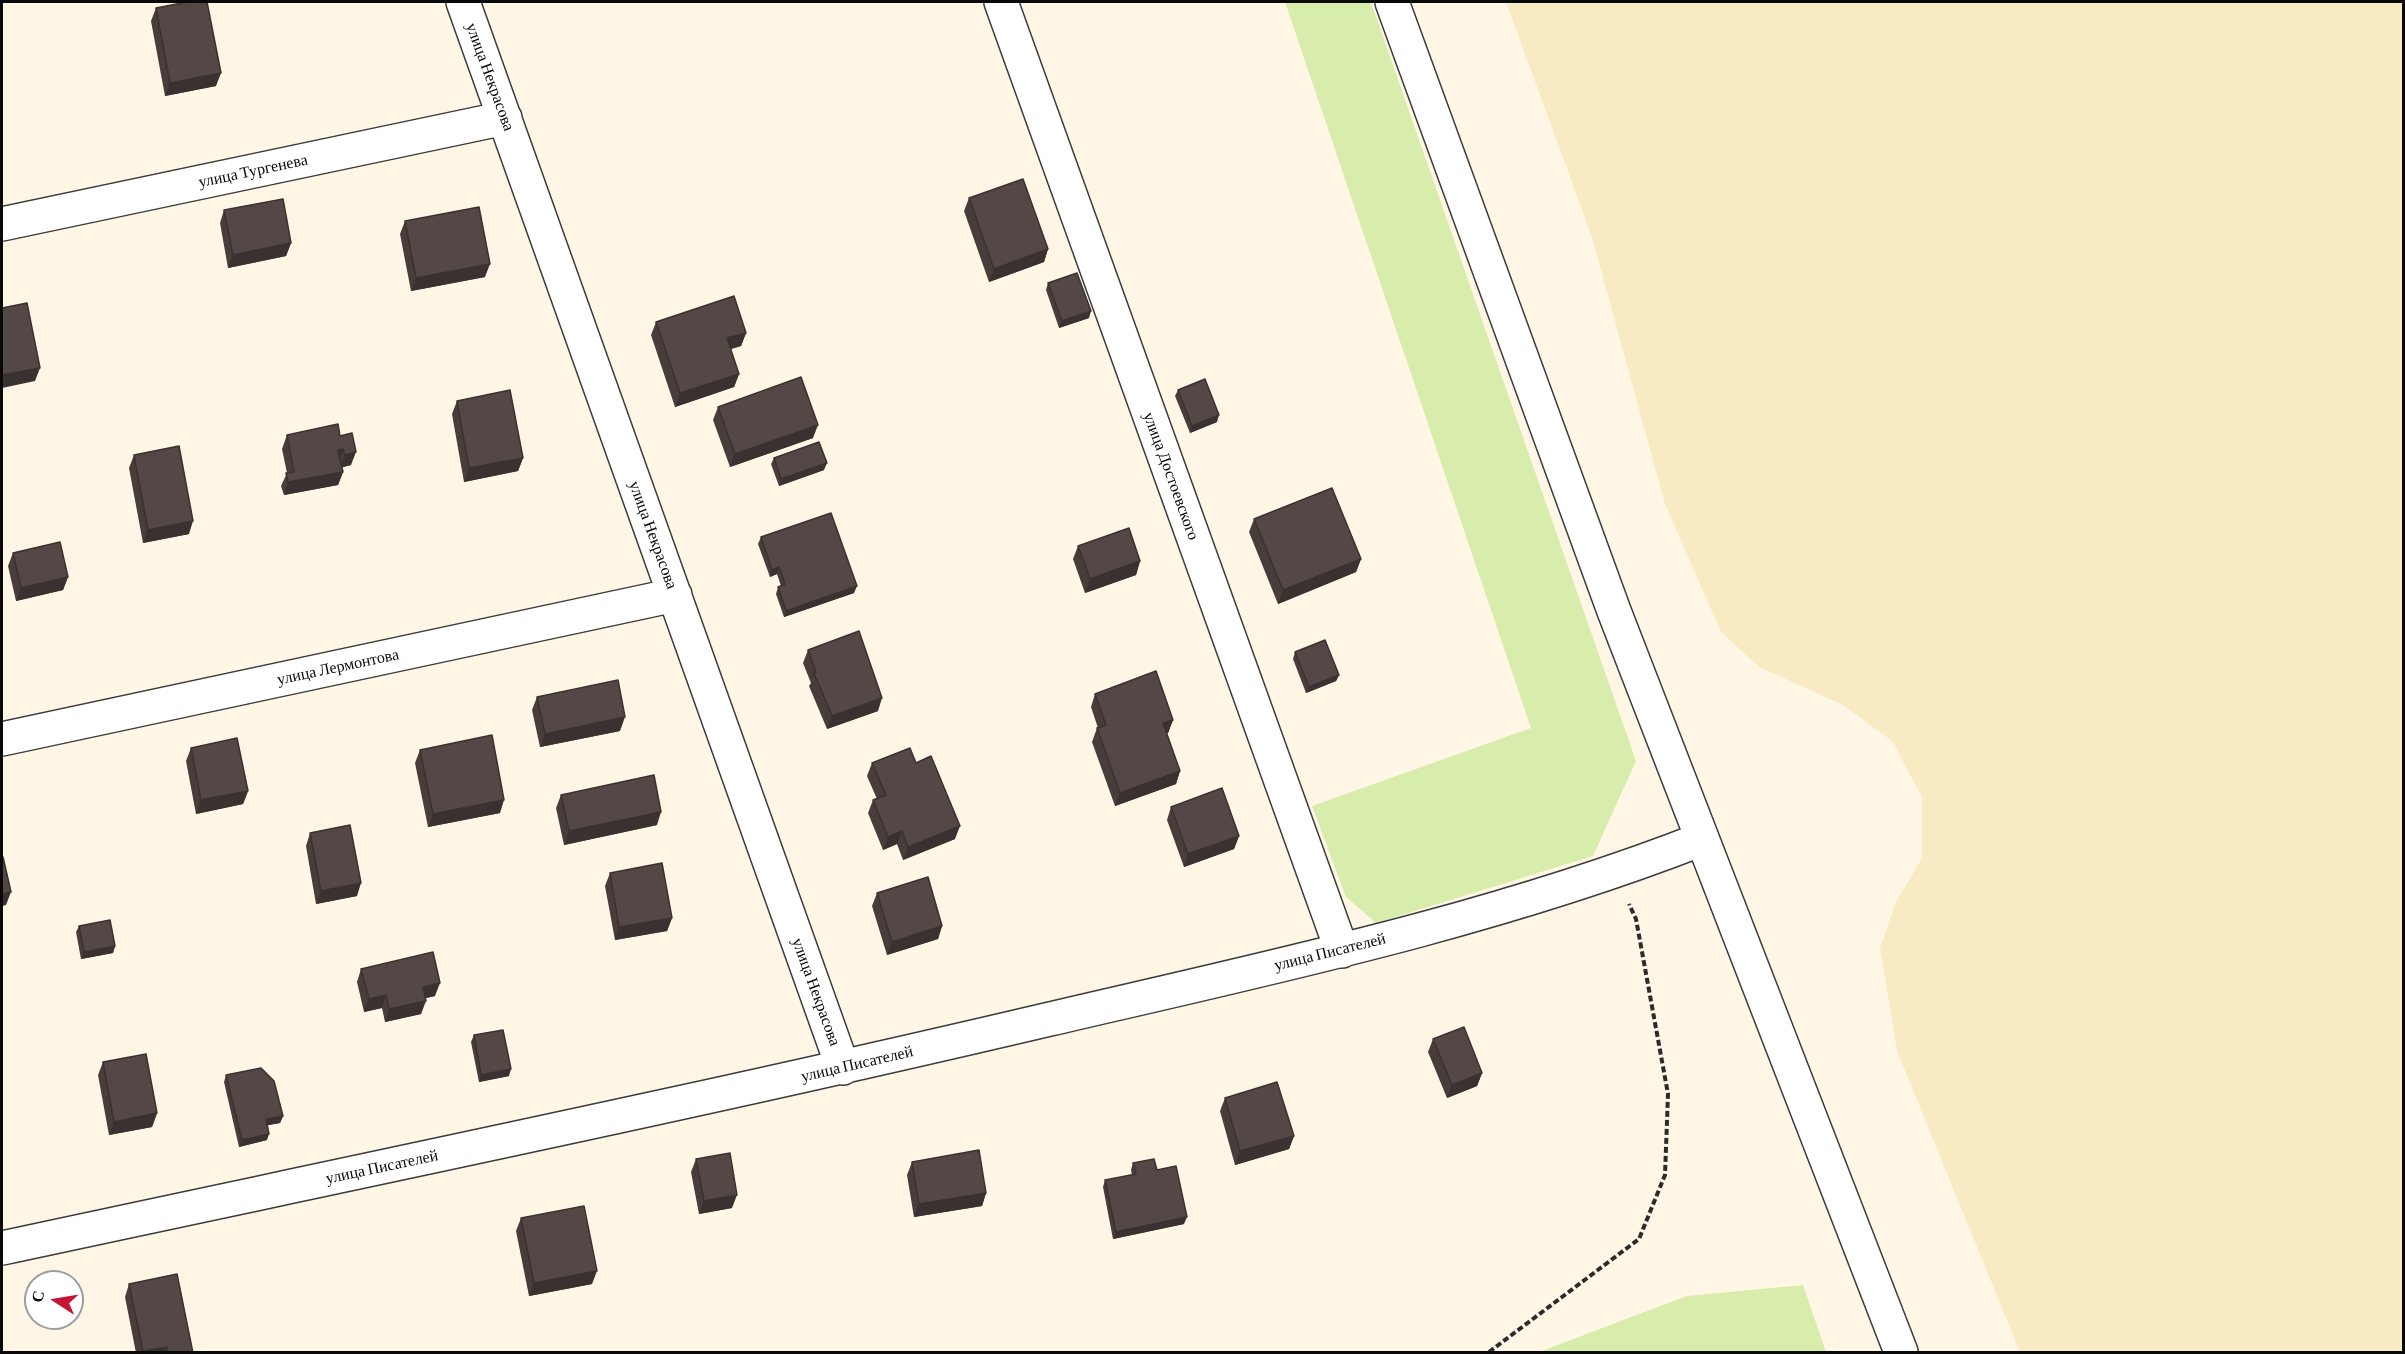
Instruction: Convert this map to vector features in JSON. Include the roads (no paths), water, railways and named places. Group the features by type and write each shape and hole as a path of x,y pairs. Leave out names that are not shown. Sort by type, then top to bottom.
{"street":[{"name":"улица Некрасова","path":"463,2 843,1068"},
{"name":"улица Достоевского","path":"1001,2 1342,951"},
{"path":"1392,2 1614,611 1901,1353"},
{"name":"улица Тургенева","path":"2,224 505,118"},
{"name":"улица Лермонтова","path":"2,739 675,596"},
{"name":"улица Писателей","path":"2,1248 843,1068 1342,951 1614,873 1702,839"}]}
